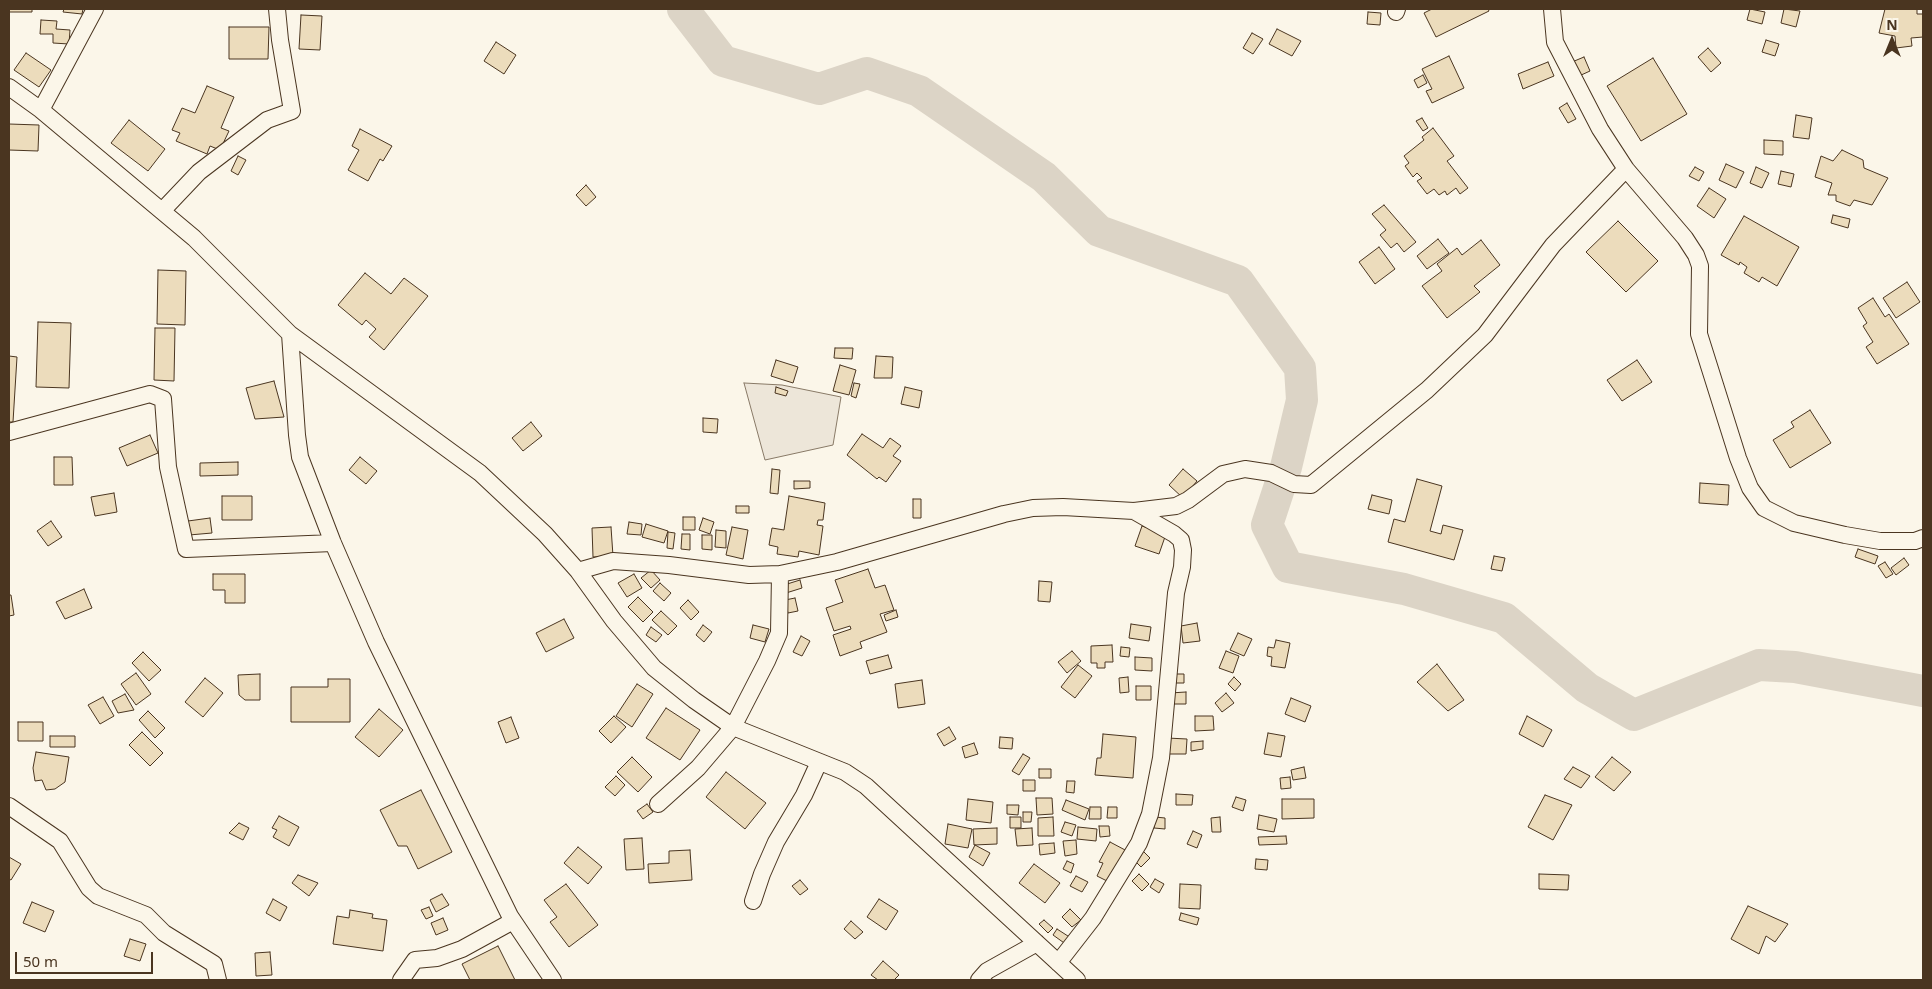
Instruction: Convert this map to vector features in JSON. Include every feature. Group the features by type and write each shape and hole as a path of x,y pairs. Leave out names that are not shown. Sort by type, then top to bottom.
{"street":[{"path":"40,110 95,9"},
{"path":"162,211 199,172 267,120 292,111 280,40 277,9"},
{"path":"1552,9 1555,42 1562,60 1600,129 1626,169 1685,238 1696,255 1700,266 1699,334 1738,458 1750,488 1764,508 1794,523 1845,535 1880,541 1915,541 1923,538"},
{"path":"9,87 40,110 194,238 290,334 480,472 545,534 578,570 614,621 654,668 732,727 845,772 866,786 1077,980"},
{"path":"578,570 613,562 669,565 749,575 780,574 837,562 1004,514 1033,508 1063,507 1134,511 1176,506 1188,500 1223,474 1245,469 1271,473 1294,484 1311,485 1427,390 1485,335 1553,245 1626,169"},
{"path":"290,334 300,457 333,543 376,642 513,921 553,980"},
{"path":"9,432 150,394 162,399 168,467 186,549 333,543"},
{"path":"1058,963 1093,918 1139,843 1150,814 1161,758 1176,593 1182,567 1182,540 1134,511"},
{"path":"658,804 698,768 732,727 767,661 779,633 780,574"},
{"path":"753,901 776,842 804,795 819,762"},
{"path":"9,806 60,841 89,888 98,896 146,915 164,933 214,964 218,980"},
{"path":"401,980 415,960 437,958 462,949 513,921"},
{"path":"979,980 987,971 1036,943"}],"shaded area":[{"path":"744,383 782,385 841,397 833,445 765,460"}],"building":[{"path":"9,9 32,9 32,12 9,12"},
{"path":"64,9 83,9 82,14 63,12"},
{"path":"1432,9 1488,9 1489,11 1436,37 1424,13"},
{"path":"1750,9 1765,12 1762,24 1747,20"},
{"path":"1784,9 1800,11 1796,27 1781,23"},
{"path":"1885,9 1917,9 1917,14 1923,14 1923,37 1911,38 1912,46 1896,48 1895,36 1879,33"},
{"path":"1368,12 1381,13 1380,25 1367,24"},
{"path":"301,15 322,16 320,50 299,49"},
{"path":"41,20 57,21 56,29 70,30 69,44 53,43 53,34 40,34"},
{"path":"229,27 269,27 268,59 229,59"},
{"path":"1277,29 1301,41 1292,56 1269,44"},
{"path":"1252,33 1263,39 1253,54 1243,48"},
{"path":"1766,40 1779,44 1775,56 1762,52"},
{"path":"496,42 516,55 504,74 484,61"},
{"path":"1708,48 1721,63 1711,72 1698,57"},
{"path":"26,53 51,70 39,87 14,70"},
{"path":"1449,56 1464,88 1432,103 1426,91 1432,89 1422,69"},
{"path":"1584,57 1590,71 1579,76 1572,62"},
{"path":"1653,58 1687,114 1641,141 1607,86"},
{"path":"1548,62 1554,76 1523,89 1518,74"},
{"path":"1423,75 1427,83 1418,88 1414,80"},
{"path":"207,86 234,97 221,128 229,131 220,150 210,146 207,154 176,141 180,133 172,130 182,108 195,113"},
{"path":"1567,103 1576,119 1568,123 1559,108"},
{"path":"1796,115 1812,118 1809,139 1793,137"},
{"path":"1422,118 1428,128 1423,131 1416,121"},
{"path":"129,120 165,149 148,171 111,143"},
{"path":"9,124 39,125 38,151 9,150"},
{"path":"1433,128 1454,156 1447,161 1468,188 1460,194 1456,188 1447,195 1445,191 1439,195 1434,189 1427,194 1417,181 1422,178 1417,173 1413,177 1405,166 1409,163 1404,156 1424,140 1422,137"},
{"path":"360,129 392,146 383,161 380,159 368,181 348,170 359,150 352,146"},
{"path":"1764,140 1783,141 1783,155 1764,154"},
{"path":"1842,150 1863,160 1864,168 1888,178 1872,205 1854,200 1850,206 1836,201 1836,195 1828,195 1832,183 1815,177 1821,156 1833,161"},
{"path":"238,156 246,160 238,175 231,171"},
{"path":"1726,164 1744,172 1736,188 1719,180"},
{"path":"1695,167 1704,172 1699,181 1689,176"},
{"path":"1756,167 1769,173 1762,188 1750,183"},
{"path":"1781,171 1794,174 1791,187 1778,184"},
{"path":"586,185 596,197 586,206 576,195"},
{"path":"1709,188 1726,199 1714,218 1697,206"},
{"path":"1384,205 1416,242 1404,252 1397,243 1391,248 1380,235 1386,230 1372,214"},
{"path":"1833,215 1850,219 1848,228 1831,223"},
{"path":"1744,216 1799,247 1777,286 1762,277 1759,282 1744,273 1747,267 1740,262 1739,265 1721,255"},
{"path":"1618,221 1658,261 1626,292 1586,252"},
{"path":"1438,239 1449,253 1427,269 1417,256"},
{"path":"1481,240 1500,265 1474,286 1480,292 1447,318 1422,286 1442,271 1437,264 1457,248 1462,255"},
{"path":"1379,247 1395,269 1375,284 1359,262"},
{"path":"158,270 186,271 185,325 157,324"},
{"path":"365,273 391,294 404,278 428,296 384,350 369,337 376,329 366,320 362,325 338,305"},
{"path":"1907,282 1920,302 1896,318 1883,298"},
{"path":"1873,298 1885,317 1889,314 1909,344 1877,364 1866,347 1873,342 1863,326 1867,323 1858,308"},
{"path":"38,322 71,323 69,388 36,387"},
{"path":"155,328 175,328 174,381 154,380"},
{"path":"835,348 853,348 852,359 834,358"},
{"path":"9,356 17,357 13,422 9,422"},
{"path":"876,356 893,357 892,378 874,378"},
{"path":"776,360 798,367 793,383 771,376"},
{"path":"1637,360 1652,382 1622,401 1607,380"},
{"path":"840,365 856,370 849,395 833,391"},
{"path":"274,381 284,417 255,419 246,388"},
{"path":"854,383 860,384 856,398 851,396"},
{"path":"776,387 788,391 786,396 775,393"},
{"path":"905,387 922,391 919,408 901,404"},
{"path":"1810,410 1831,443 1790,468 1773,440 1794,427 1791,422"},
{"path":"703,418 718,419 717,433 703,432"},
{"path":"531,422 542,436 523,451 512,438"},
{"path":"862,434 883,448 890,438 901,446 893,456 901,461 886,482 879,477 877,479 847,455"},
{"path":"150,435 158,453 127,466 119,448"},
{"path":"54,457 72,457 73,485 54,485"},
{"path":"360,457 377,471 366,484 349,470"},
{"path":"238,462 238,475 200,476 200,463"},
{"path":"772,469 780,470 778,494 770,493"},
{"path":"1183,469 1197,481 1183,498 1169,485"},
{"path":"1417,479 1442,486 1430,531 1441,534 1443,525 1463,530 1454,560 1388,542 1394,519 1405,522"},
{"path":"794,481 810,481 810,488 794,489"},
{"path":"1700,483 1729,485 1728,505 1699,503"},
{"path":"114,493 117,512 95,516 91,497"},
{"path":"1372,495 1392,500 1389,514 1368,509"},
{"path":"222,496 252,496 252,520 222,520"},
{"path":"789,496 825,503 823,520 818,520 817,525 823,526 819,555 799,551 798,557 777,554 778,547 769,545 772,528 784,530"},
{"path":"913,499 921,499 921,518 913,518"},
{"path":"736,506 749,506 749,513 736,513"},
{"path":"683,517 695,517 695,530 683,530"},
{"path":"210,518 212,533 189,535 188,521"},
{"path":"703,518 714,522 710,534 699,530"},
{"path":"51,521 62,537 48,546 37,531"},
{"path":"629,522 642,524 641,535 627,534"},
{"path":"646,524 668,531 664,543 642,537"},
{"path":"1142,526 1166,534 1159,554 1135,546"},
{"path":"611,527 613,556 593,557 592,528"},
{"path":"732,527 748,530 743,559 726,555"},
{"path":"716,530 726,531 726,548 715,547"},
{"path":"668,532 675,533 673,549 667,548"},
{"path":"682,534 690,534 690,550 681,549"},
{"path":"702,535 712,535 712,550 702,549"},
{"path":"1858,549 1878,556 1875,564 1855,557"},
{"path":"1494,556 1505,558 1502,571 1491,569"},
{"path":"1904,558 1909,565 1896,575 1891,568"},
{"path":"1885,562 1893,574 1886,578 1878,566"},
{"path":"868,569 875,588 885,585 894,610 880,614 887,632 860,642 862,648 840,656 833,635 851,629 850,626 834,631 826,608 843,602 835,580"},
{"path":"651,570 660,580 651,588 641,578"},
{"path":"213,574 245,574 245,603 225,603 225,590 213,590"},
{"path":"634,574 642,588 627,597 618,583"},
{"path":"800,580 802,588 786,593 784,585"},
{"path":"1039,581 1052,582 1050,602 1038,601"},
{"path":"660,583 671,593 664,601 653,591"},
{"path":"84,589 92,608 65,619 56,602"},
{"path":"9,595 11,595 14,615 9,616"},
{"path":"638,597 653,612 643,622 628,607"},
{"path":"795,598 798,611 788,613 785,600"},
{"path":"688,600 699,612 691,620 680,608"},
{"path":"896,610 898,617 886,621 884,615"},
{"path":"661,611 677,626 668,635 652,620"},
{"path":"564,619 574,638 546,652 536,633"},
{"path":"1197,623 1200,641 1183,643 1181,626"},
{"path":"1131,624 1151,627 1149,641 1129,638"},
{"path":"703,625 712,632 704,642 696,635"},
{"path":"753,625 769,629 765,642 750,638"},
{"path":"651,627 662,635 656,642 646,635"},
{"path":"1238,633 1252,639 1244,656 1230,650"},
{"path":"801,636 810,641 802,656 793,652"},
{"path":"1276,640 1290,643 1285,668 1271,666 1272,657 1267,656 1268,647 1274,648"},
{"path":"1112,645 1113,662 1105,662 1105,668 1097,668 1097,663 1091,663 1091,646"},
{"path":"1121,647 1130,648 1129,657 1120,656"},
{"path":"1072,651 1081,661 1067,673 1058,662"},
{"path":"1226,651 1239,656 1233,673 1219,668"},
{"path":"143,652 161,670 149,681 132,663"},
{"path":"888,655 892,668 870,674 866,661"},
{"path":"1135,657 1152,658 1152,671 1135,670"},
{"path":"1437,664 1464,700 1448,711 1417,682"},
{"path":"1078,665 1092,676 1075,698 1061,687"},
{"path":"136,673 151,694 136,705 121,684"},
{"path":"260,674 260,700 245,700 239,695 238,675"},
{"path":"1174,674 1184,674 1184,683 1174,683"},
{"path":"1128,677 1129,692 1120,693 1119,678"},
{"path":"1234,677 1241,684 1235,691 1228,684"},
{"path":"205,678 223,693 203,717 185,702"},
{"path":"328,679 350,679 350,722 291,722 291,687 328,687"},
{"path":"922,680 925,704 898,708 895,684"},
{"path":"637,684 653,694 632,727 616,716"},
{"path":"1136,686 1151,686 1151,700 1136,700"},
{"path":"1186,692 1186,704 1171,704 1170,693"},
{"path":"1226,693 1234,703 1222,712 1215,703"},
{"path":"125,694 134,710 118,713 112,701"},
{"path":"103,697 114,716 100,724 88,705"},
{"path":"1291,698 1311,706 1305,722 1285,714"},
{"path":"666,708 700,730 680,760 646,738"},
{"path":"379,709 403,730 379,757 355,737"},
{"path":"148,711 165,728 155,738 139,720"},
{"path":"614,716 626,727 611,743 599,731"},
{"path":"1195,716 1213,716 1214,730 1195,731"},
{"path":"1527,716 1552,730 1543,747 1519,734"},
{"path":"511,717 519,738 506,743 498,722"},
{"path":"18,722 43,722 43,741 18,741"},
{"path":"949,727 956,739 944,746 937,734"},
{"path":"142,732 163,753 150,766 129,745"},
{"path":"1268,733 1285,736 1281,757 1264,754"},
{"path":"1103,734 1136,737 1133,778 1095,775 1097,758 1101,758"},
{"path":"50,736 75,736 75,747 50,747"},
{"path":"1000,737 1013,738 1012,749 999,748"},
{"path":"1167,738 1187,739 1186,754 1166,754"},
{"path":"1203,741 1203,749 1191,751 1191,742"},
{"path":"974,743 978,754 965,758 962,747"},
{"path":"36,752 69,757 65,782 55,789 46,790 42,780 35,781 33,768"},
{"path":"1023,754 1030,758 1019,775 1012,771"},
{"path":"632,757 652,777 638,792 617,772"},
{"path":"1612,757 1631,772 1614,791 1595,777"},
{"path":"1304,767 1306,778 1293,780 1291,770"},
{"path":"1573,767 1590,776 1581,788 1564,779"},
{"path":"1039,769 1051,769 1051,778 1039,778"},
{"path":"726,772 766,803 745,829 706,797"},
{"path":"616,776 625,785 615,796 605,787"},
{"path":"1290,777 1291,788 1281,789 1280,778"},
{"path":"1023,780 1035,780 1035,791 1023,791"},
{"path":"1067,781 1075,781 1074,793 1066,792"},
{"path":"421,790 452,852 418,869 407,846 398,846 380,810"},
{"path":"1176,794 1193,795 1192,805 1176,805"},
{"path":"1545,795 1572,805 1553,840 1528,827"},
{"path":"1236,797 1246,800 1243,811 1232,807"},
{"path":"1036,798 1052,798 1053,814 1037,815"},
{"path":"968,799 993,802 991,823 966,820"},
{"path":"1282,799 1314,799 1314,818 1282,819"},
{"path":"1066,800 1089,809 1085,820 1062,810"},
{"path":"647,804 653,812 643,819 637,811"},
{"path":"1007,805 1019,805 1018,815 1007,814"},
{"path":"1090,807 1101,807 1101,819 1089,819"},
{"path":"1108,807 1117,807 1117,818 1107,818"},
{"path":"1023,812 1032,812 1031,822 1023,822"},
{"path":"1259,815 1277,819 1274,832 1257,829"},
{"path":"279,816 299,827 289,846 273,837 277,830 272,828"},
{"path":"1010,817 1021,817 1021,828 1010,828"},
{"path":"1053,817 1054,836 1038,836 1038,818"},
{"path":"1155,817 1165,818 1165,829 1154,828"},
{"path":"1220,817 1221,832 1212,832 1211,818"},
{"path":"1065,822 1076,825 1072,836 1061,832"},
{"path":"239,823 249,828 243,840 229,833"},
{"path":"948,824 972,829 968,848 945,844"},
{"path":"1099,826 1109,826 1110,836 1100,837"},
{"path":"1078,827 1097,829 1096,841 1077,839"},
{"path":"997,828 997,844 974,845 973,829"},
{"path":"1032,828 1033,845 1017,846 1015,829"},
{"path":"1193,831 1202,835 1197,848 1187,844"},
{"path":"1286,836 1287,844 1259,845 1258,837"},
{"path":"642,838 644,869 626,870 624,839"},
{"path":"1076,840 1077,854 1065,856 1063,841"},
{"path":"1110,842 1127,851 1111,883 1097,876 1103,863 1099,862"},
{"path":"1054,843 1055,853 1040,855 1039,844"},
{"path":"975,845 990,853 983,866 969,857"},
{"path":"578,847 602,867 588,884 564,863"},
{"path":"690,850 692,880 649,883 648,864 669,863 669,851"},
{"path":"1142,850 1150,858 1141,867 1133,859"},
{"path":"9,857 21,864 11,880 9,879"},
{"path":"1256,859 1268,860 1267,870 1255,869"},
{"path":"1067,861 1074,864 1071,873 1063,869"},
{"path":"1034,864 1060,883 1045,903 1019,883"},
{"path":"1139,874 1149,884 1142,891 1132,881"},
{"path":"1539,874 1569,875 1568,890 1539,889"},
{"path":"298,875 318,883 309,896 292,883"},
{"path":"1076,876 1088,882 1082,892 1070,886"},
{"path":"1155,879 1164,884 1159,893 1150,887"},
{"path":"800,880 808,889 800,895 792,886"},
{"path":"566,884 598,925 569,947 550,922 557,917 544,900"},
{"path":"1180,884 1201,885 1200,909 1179,908"},
{"path":"442,894 449,905 436,912 430,900"},
{"path":"273,899 287,907 280,921 266,913"},
{"path":"879,899 898,911 886,930 867,917"},
{"path":"32,902 54,911 45,932 23,923"},
{"path":"1748,906 1788,924 1775,942 1766,936 1759,954 1731,939"},
{"path":"429,907 433,916 426,919 421,910"},
{"path":"1070,909 1081,920 1072,927 1062,917"},
{"path":"350,910 373,914 372,918 387,920 383,951 333,944 337,916 349,918"},
{"path":"1181,913 1199,918 1197,925 1179,920"},
{"path":"443,918 448,930 436,935 431,923"},
{"path":"1044,920 1053,928 1048,933 1039,924"},
{"path":"851,921 863,932 855,939 844,929"},
{"path":"1057,929 1071,938 1067,945 1053,935"},
{"path":"130,939 146,944 140,961 124,956"},
{"path":"498,946 515,980 470,980 462,964"},
{"path":"270,952 272,975 256,976 255,953"},
{"path":"883,961 899,975 894,980 878,980 871,975"}],"waterway":[{"path":"683,9 723,61 819,89 867,73 919,91 1044,177 1099,231 1238,281 1300,368 1302,400 1286,467 1267,525 1288,567 1404,589 1504,618 1587,688 1634,715 1759,665 1795,667 1923,691"}]}
